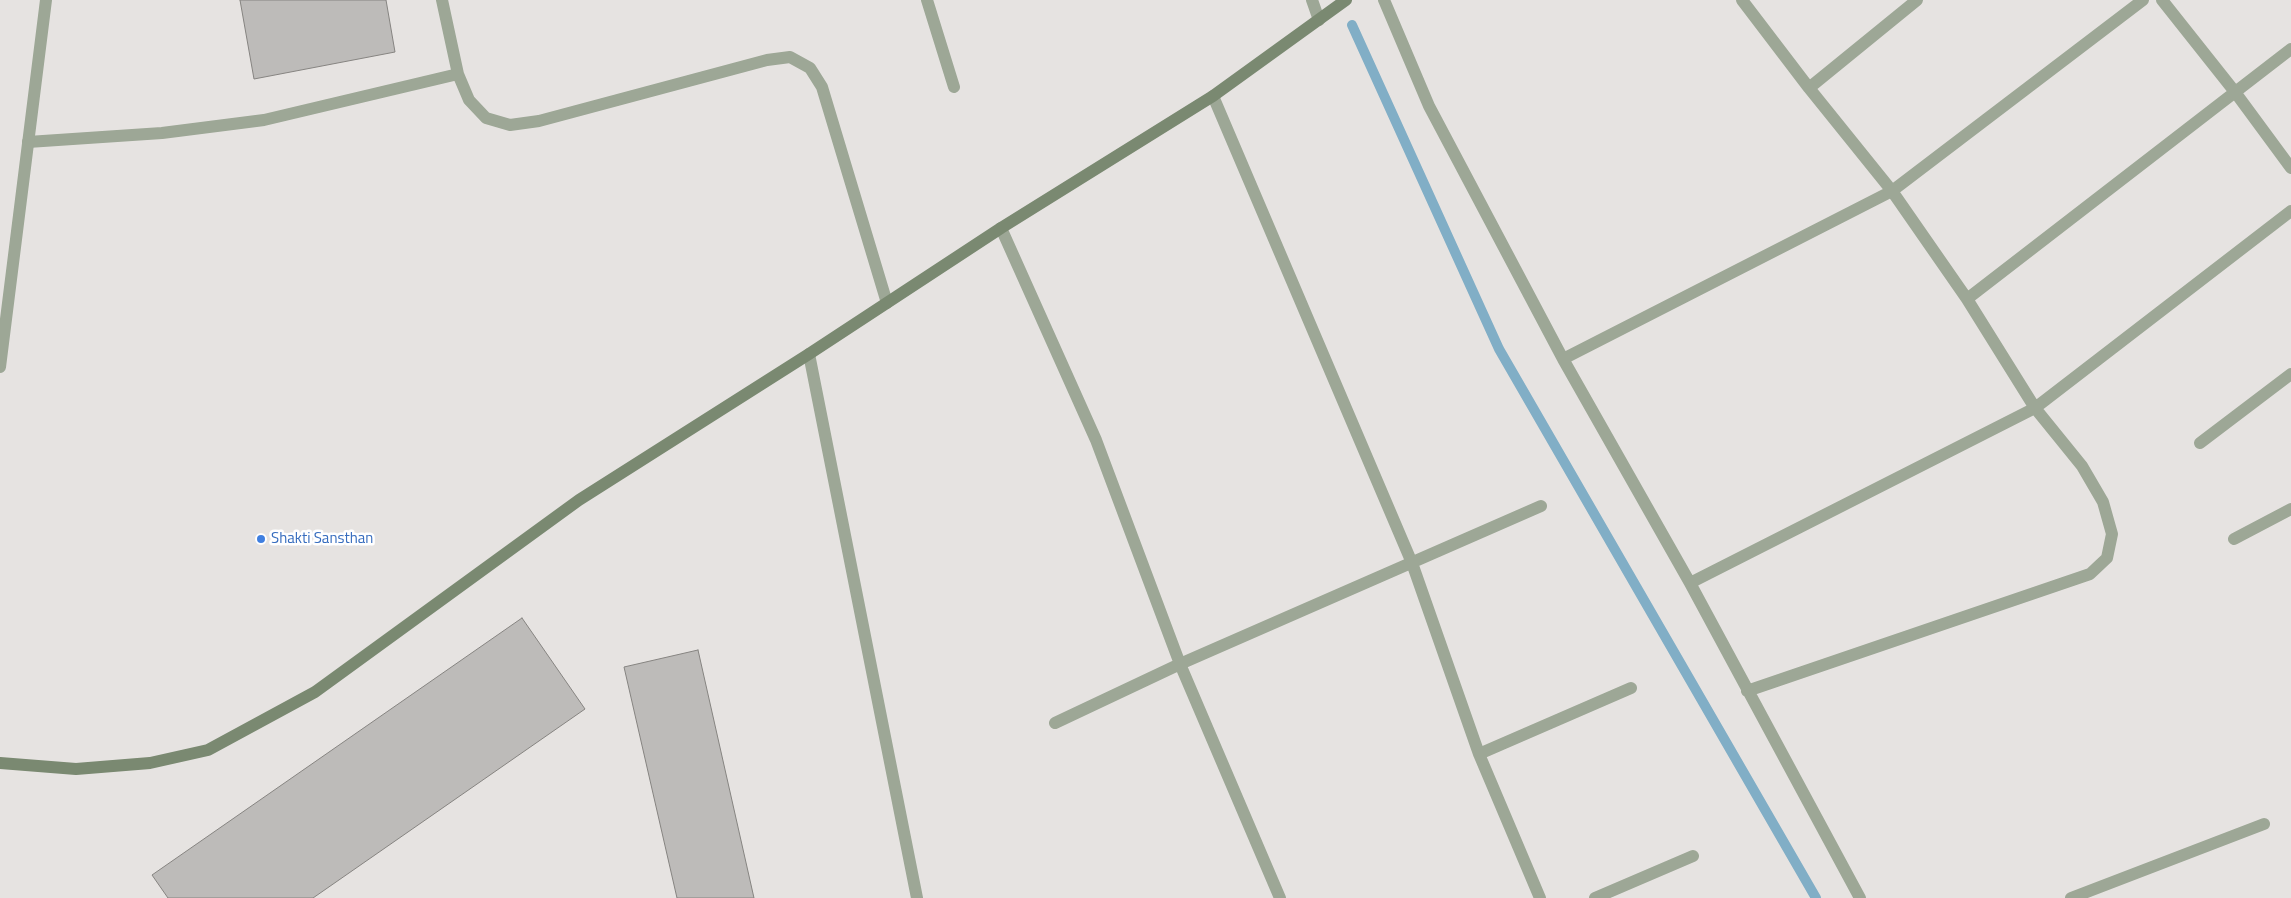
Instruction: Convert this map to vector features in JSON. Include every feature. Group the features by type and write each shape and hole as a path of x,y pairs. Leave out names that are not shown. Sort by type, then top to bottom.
{"main road":[{"path":"0,763 76,769 150,763 208,750 314,692 579,500 809,354 1001,228 1213,96 1346,0"}],"street":[{"path":"0,367 46,0"},
{"path":"442,0 458,74 469,100 486,118 510,125 539,121 767,60 790,57 810,68 822,87 887,303"},
{"path":"928,0 954,87"},
{"path":"1312,0 1319,20"},
{"path":"1384,0 1429,106 1563,359 1690,583 1860,898"},
{"path":"1742,0 1808,88 1892,191 1967,299 2035,408 2082,466 2103,502 2112,534 2106,558 2090,574 1747,691"},
{"path":"1808,88 1916,0"},
{"path":"1563,359 1892,191 2143,0"},
{"path":"2162,0 2235,92 2291,168"},
{"path":"1967,299 2291,49"},
{"path":"28,142 162,133 264,120 458,74"},
{"path":"1213,96 1412,563 1479,754 1540,898"},
{"path":"1690,583 2035,408 2291,210"},
{"path":"1001,228 1096,440 1180,664 1280,898"},
{"path":"809,354 917,898"},
{"path":"2200,443 2291,374"},
{"path":"1055,723 1180,664 1541,506"},
{"path":"2234,539 2291,509"},
{"path":"1479,754 1631,688"},
{"path":"2071,898 2264,824"},
{"path":"1595,898 1692,856"}],"building":[{"path":"240,0 386,0 395,52 254,79"},
{"path":"522,618 585,709 313,898 168,898 152,875"},
{"path":"698,650 754,898 677,898 624,667"}],"waterway":[{"path":"1352,25 1499,349 1816,898"}],"place":[{"name":"Shakti Sansthan","path":"261,539"}]}
